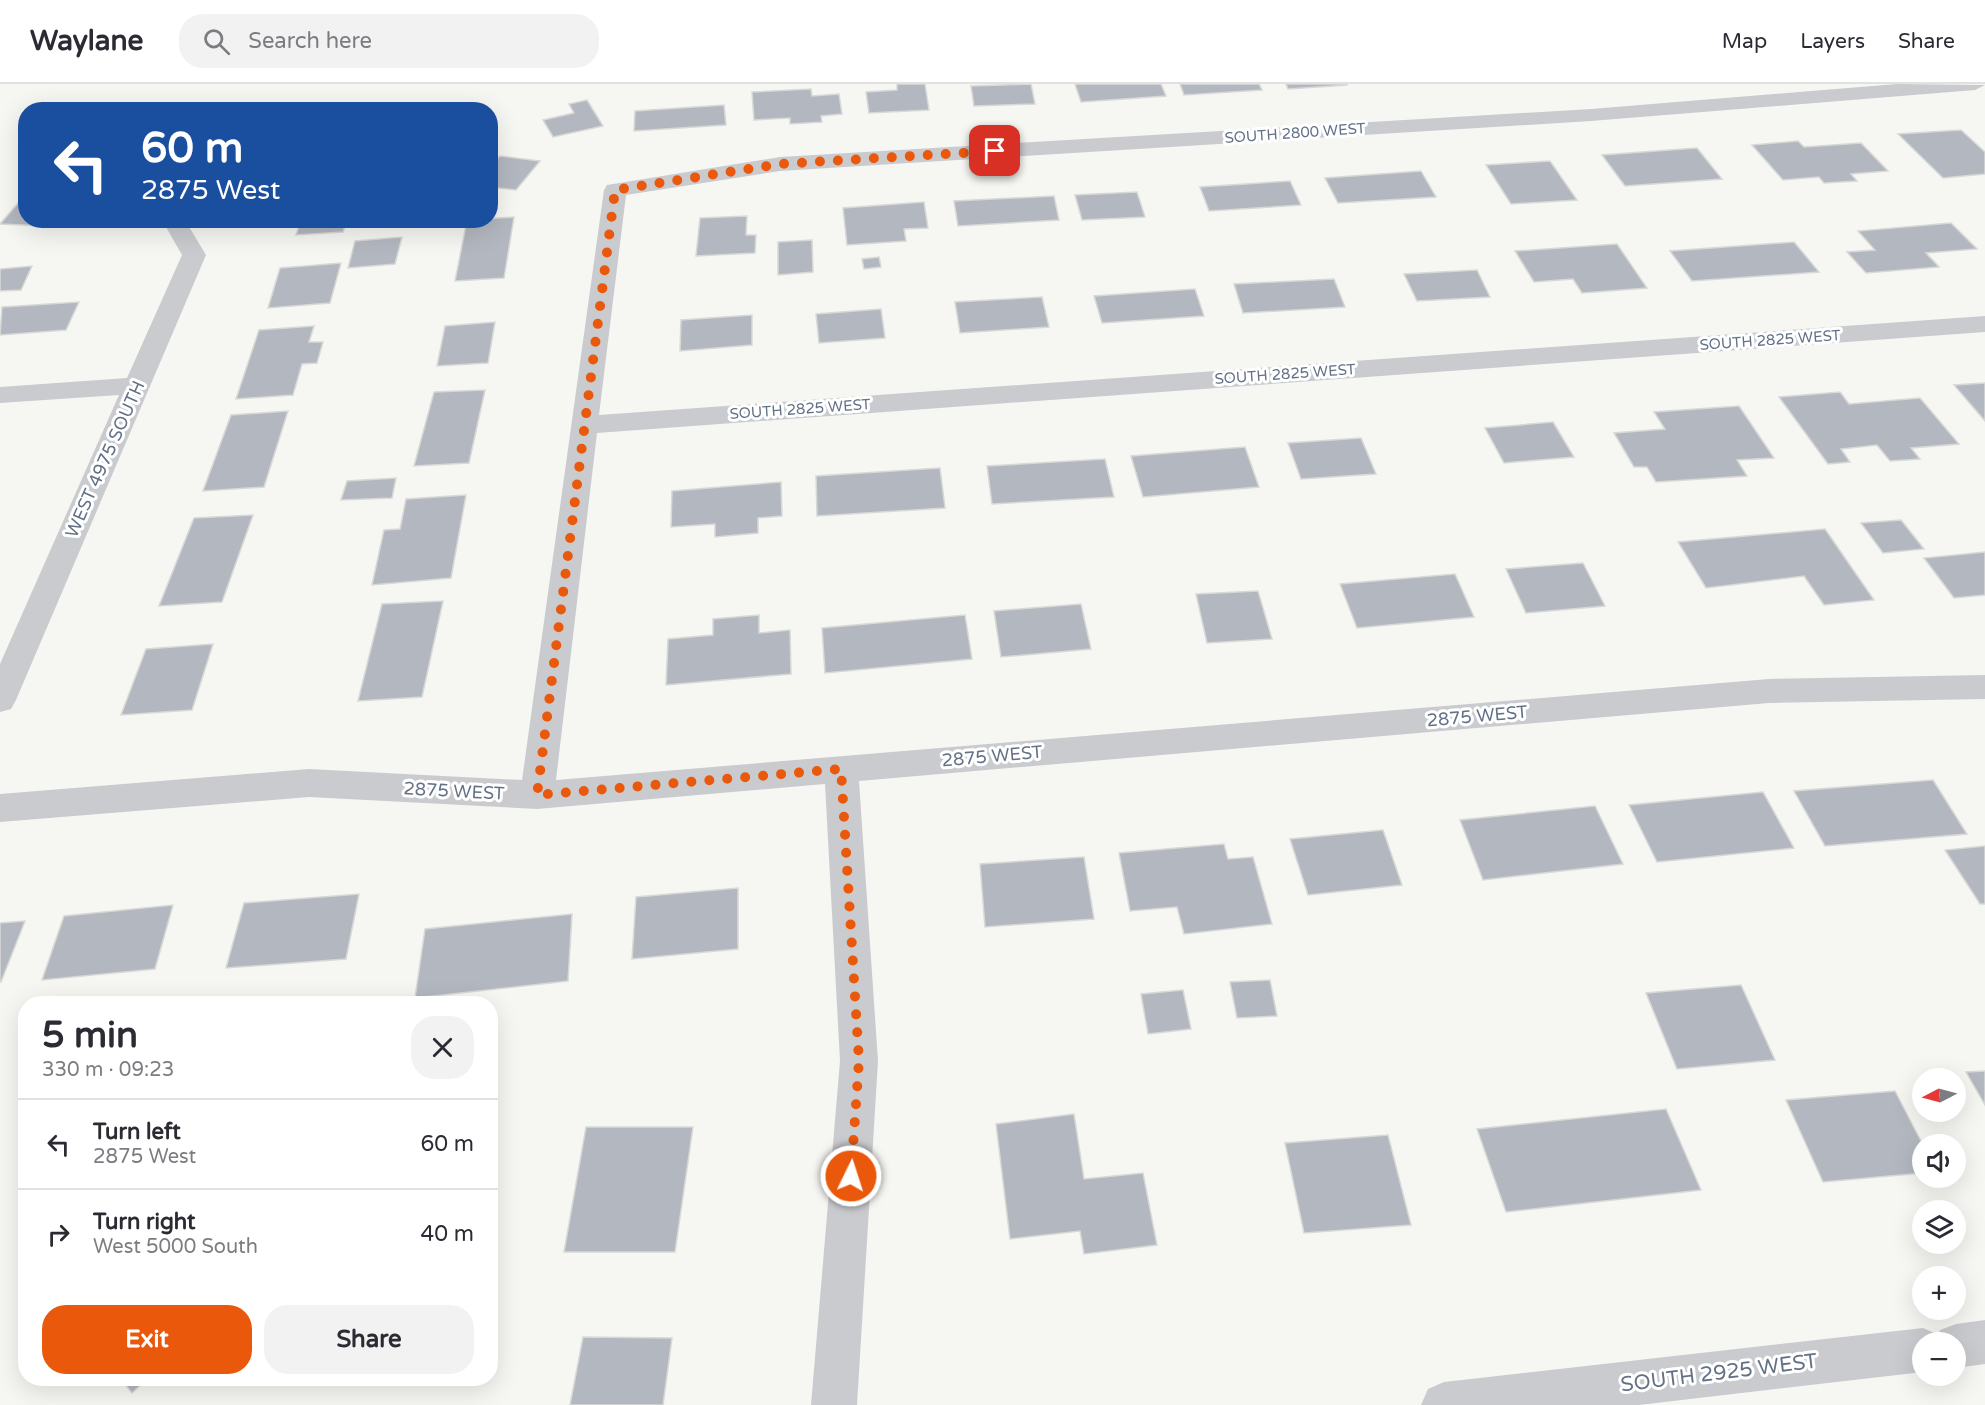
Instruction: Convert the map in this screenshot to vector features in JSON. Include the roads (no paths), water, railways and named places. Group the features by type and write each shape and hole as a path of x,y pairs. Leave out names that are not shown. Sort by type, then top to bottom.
{"street":[{"name":"SOUTH 2800 WEST","path":"585,425 615,190 780,164 1591,115 1976,84"},
{"name":"WEST 4975 SOUTH","path":"0,700 194,255 178,228"},
{"name":"SOUTH 2825 WEST","path":"585,425 1985,324"},
{"path":"0,395 136,386"},
{"path":"537,795 585,425"},
{"name":"2875 WEST","path":"0,808 309,783 537,795 1769,691 1985,687"},
{"path":"834,1405 859,1061 841,769"},
{"path":"1966,1345 1985,1342"},
{"name":"SOUTH 2925 WEST","path":"1444,1405 1912,1351"}]}
